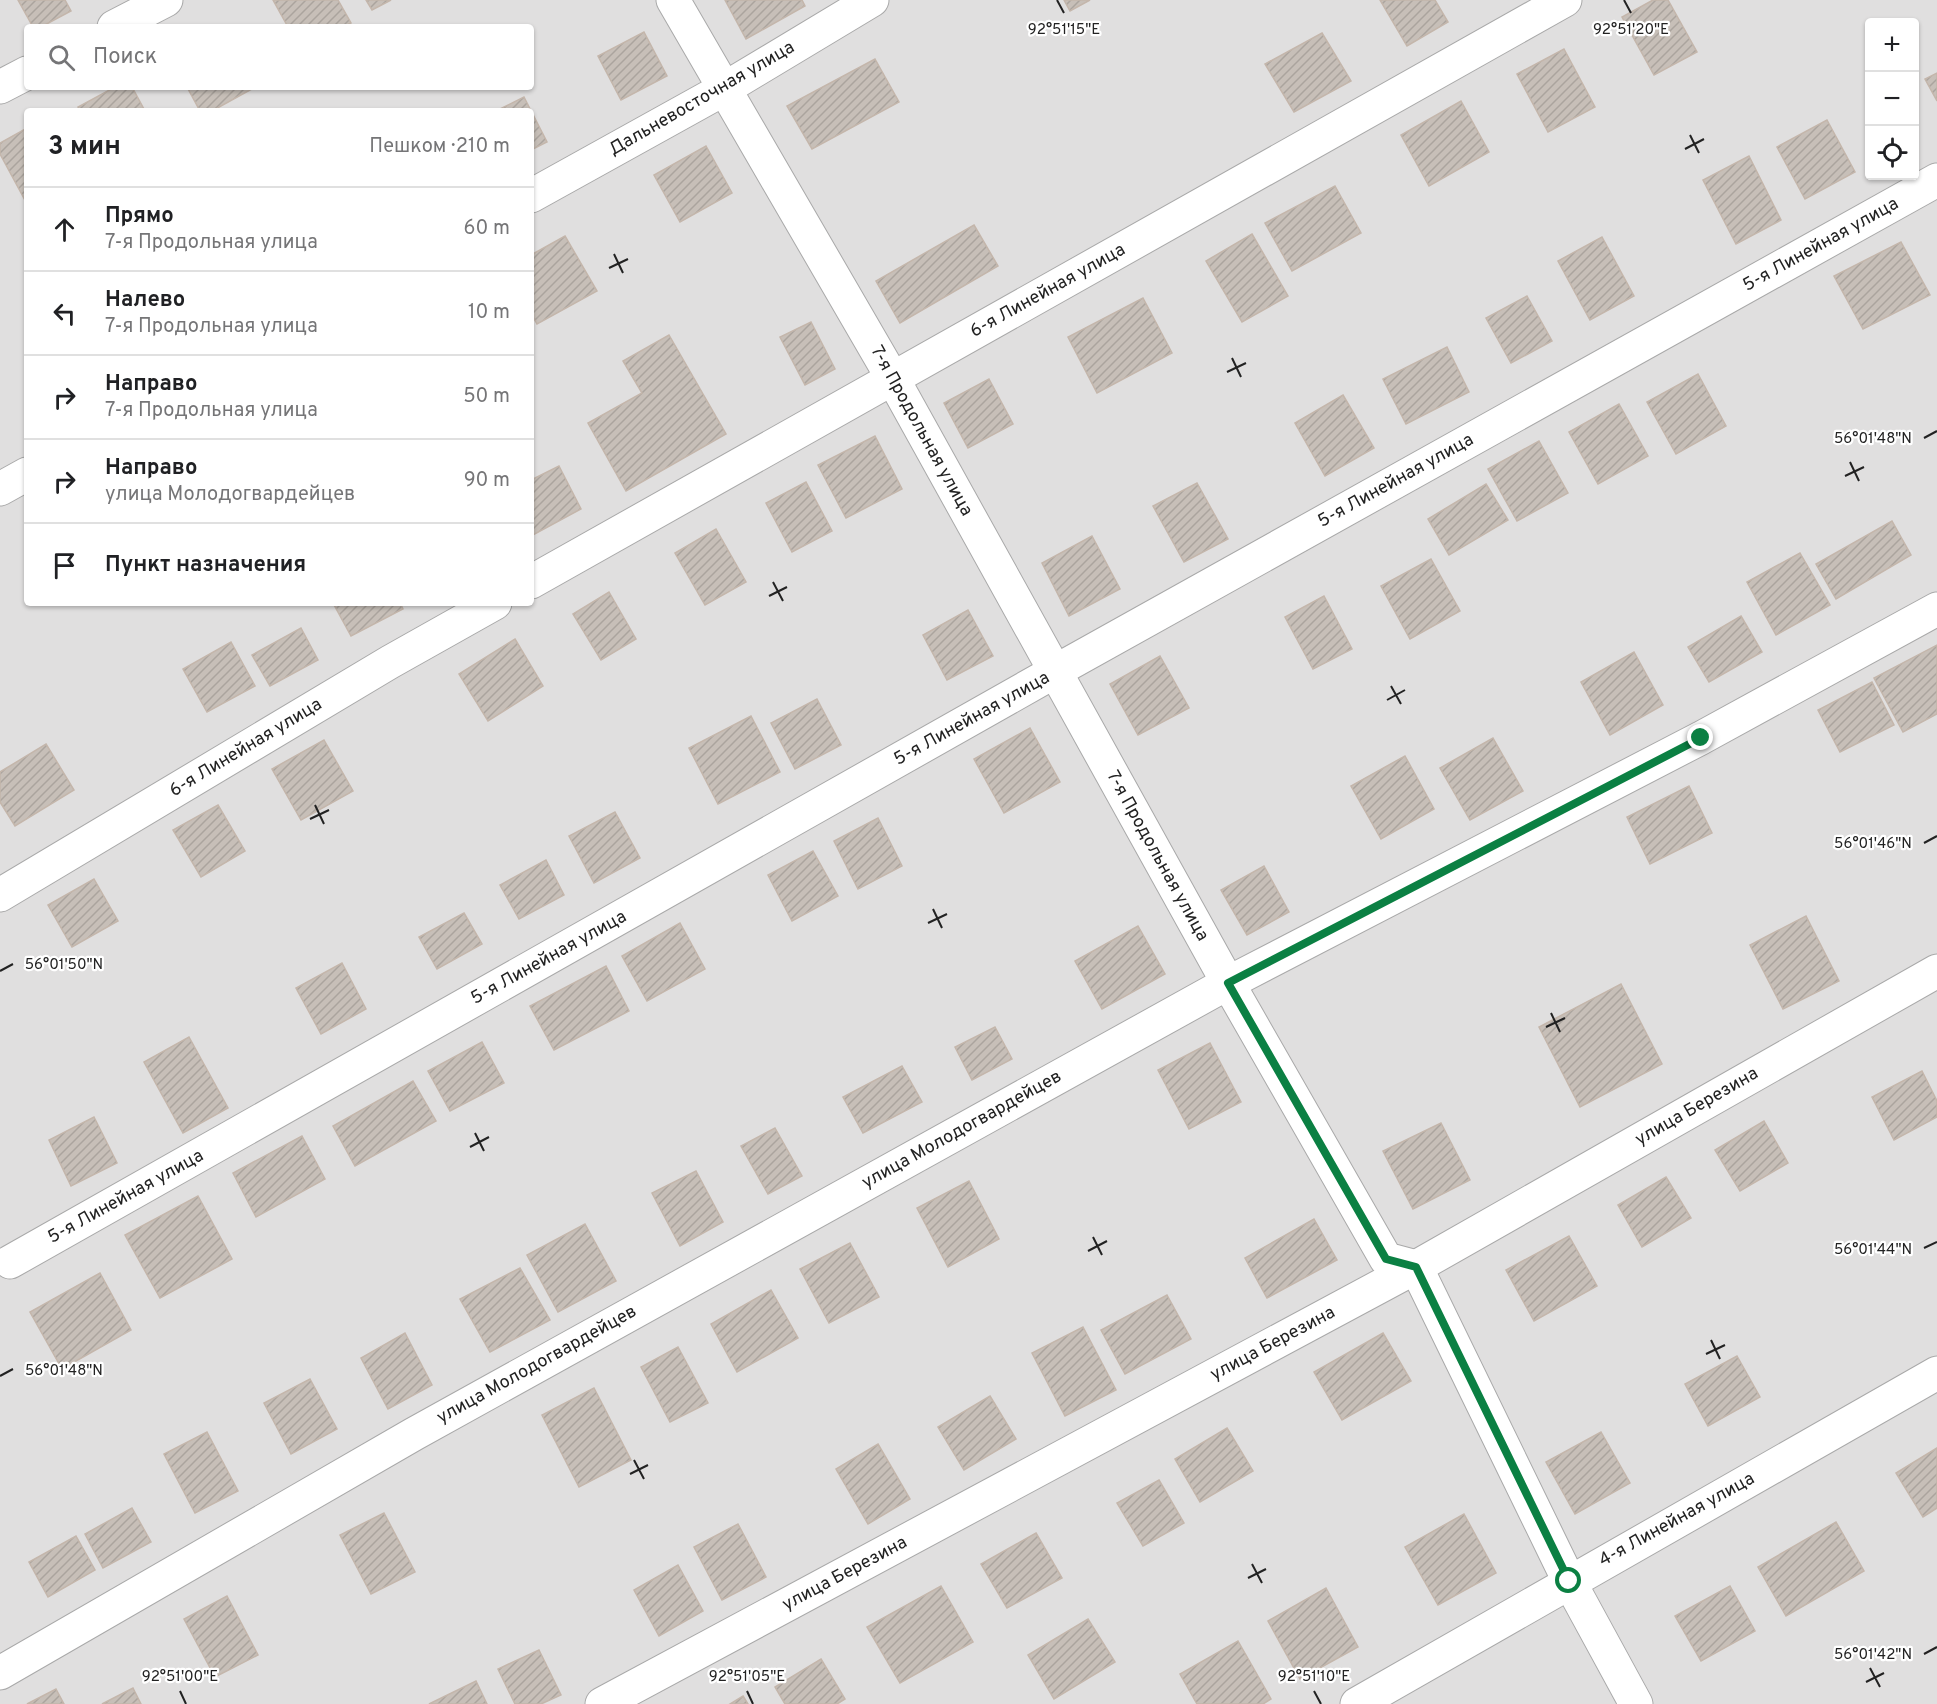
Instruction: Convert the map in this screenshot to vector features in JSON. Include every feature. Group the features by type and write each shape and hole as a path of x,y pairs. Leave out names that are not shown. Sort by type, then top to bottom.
{"street":[{"path":"120,24 166,0"},
{"name":"7-я Продольная улица","path":"673,0 893,379 1228,983 1386,1259 1416,1267"},
{"name":"Дальневосточная улица","path":"534,194 724,89 872,0"},
{"name":"6-я Линейная улица","path":"534,580 1565,0"},
{"path":"0,87 24,75"},
{"name":"5-я Линейная улица","path":"10,1262 1054,672 1937,180"},
{"path":"0,489 24,476"},
{"name":"6-я Линейная улица","path":"0,895 390,662 490,606"},
{"name":"улица Молодогвардейцев","path":"0,1674 414,1434 1228,983 1701,738 1937,609"},
{"name":"улица Березина","path":"602,1704 1416,1267 1937,971"},
{"path":"1416,1267 1569,1581 1636,1704"},
{"name":"4-я Линейная улица","path":"1357,1704 1937,1373"}],"shaded area":[{"path":"0,0 1937,0 1937,1704 0,1704"}],"building":[{"path":"18,0 65,0 71,11 47,24 31,24"},
{"path":"273,0 338,0 351,23 349,24 286,24"},
{"path":"366,0 391,0 372,10"},
{"path":"725,0 802,0 805,6 746,39"},
{"path":"1064,0 1090,0 1070,11"},
{"path":"1380,0 1435,0 1448,22 1407,46"},
{"path":"1653,0 1668,0 1697,52 1654,75 1622,17"},
{"path":"644,32 667,76 621,100 598,56"},
{"path":"1322,33 1351,81 1294,112 1265,64"},
{"path":"1564,49 1595,107 1548,132 1517,74"},
{"path":"875,59 899,102 812,149 787,106"},
{"path":"1937,73 1937,101 1925,79"},
{"path":"109,90 134,90 143,108 78,108"},
{"path":"189,90 250,90 217,108 198,108"},
{"path":"524,97 530,108 502,108"},
{"path":"1461,101 1489,152 1429,186 1401,135"},
{"path":"534,117 547,142 534,148"},
{"path":"1827,120 1855,172 1805,199 1777,147"},
{"path":"24,130 24,198 0,154 0,143"},
{"path":"706,146 732,193 680,222 654,175"},
{"path":"1749,156 1781,220 1736,244 1703,180"},
{"path":"1335,186 1361,233 1292,271 1265,223"},
{"path":"974,225 998,266 900,323 876,281"},
{"path":"1252,234 1288,296 1242,322 1206,261"},
{"path":"565,236 597,291 537,324 534,318 534,253"},
{"path":"1602,237 1634,296 1590,320 1558,261"},
{"path":"1901,242 1930,295 1863,329 1834,276"},
{"path":"1527,296 1552,341 1511,363 1486,318"},
{"path":"1143,298 1172,353 1097,393 1068,337"},
{"path":"811,322 835,369 805,385 780,337"},
{"path":"669,335 726,434 626,491 588,423 642,393 623,361"},
{"path":"1447,347 1469,392 1406,424 1383,379"},
{"path":"1698,374 1726,426 1676,454 1647,402"},
{"path":"989,379 1013,424 968,448 944,403"},
{"path":"1343,395 1374,448 1325,476 1295,423"},
{"path":"1619,404 1648,456 1598,484 1569,432"},
{"path":"875,436 902,489 846,518 818,465"},
{"path":"1539,441 1568,493 1517,521 1488,469"},
{"path":"559,466 581,509 534,534 534,478"},
{"path":"806,482 832,531 792,552 766,503"},
{"path":"1197,483 1228,539 1184,562 1153,506"},
{"path":"1486,484 1508,520 1449,555 1428,519"},
{"path":"1892,521 1911,555 1836,599 1816,564"},
{"path":"716,529 746,582 705,605 675,553"},
{"path":"1092,536 1120,589 1069,616 1042,563"},
{"path":"1800,553 1830,605 1776,635 1747,582"},
{"path":"1431,559 1460,611 1410,639 1381,586"},
{"path":"609,592 636,639 601,660 573,614"},
{"path":"1324,596 1352,649 1313,669 1285,617"},
{"path":"335,606 402,606 403,609 351,636"},
{"path":"968,610 993,656 947,680 923,635"},
{"path":"1741,616 1762,652 1709,682 1688,647"},
{"path":"301,628 318,660 270,686 252,655"},
{"path":"515,639 543,686 488,721 459,674"},
{"path":"231,642 255,686 207,712 183,669"},
{"path":"1937,645 1937,714 1903,732 1874,678"},
{"path":"1634,652 1663,705 1610,735 1581,682"},
{"path":"1160,656 1189,708 1138,735 1110,684"},
{"path":"1872,682 1894,725 1840,752 1818,710"},
{"path":"817,699 841,745 795,769 771,723"},
{"path":"751,716 780,772 718,804 689,748"},
{"path":"1030,728 1060,782 1004,813 974,759"},
{"path":"1493,738 1523,791 1470,820 1440,768"},
{"path":"324,740 353,791 301,820 272,769"},
{"path":"46,744 74,790 15,826 0,802 0,772"},
{"path":"1405,756 1434,809 1381,839 1351,786"},
{"path":"1689,786 1712,833 1650,864 1627,817"},
{"path":"218,805 245,851 201,877 173,830"},
{"path":"615,812 640,858 594,883 569,836"},
{"path":"878,818 902,866 858,889 834,841"},
{"path":"813,851 838,896 792,921 768,875"},
{"path":"546,860 564,895 519,919 500,885"},
{"path":"1264,866 1289,912 1247,935 1221,890"},
{"path":"94,879 118,921 72,947 48,905"},
{"path":"464,913 482,944 437,969 419,937"},
{"path":"1806,916 1839,981 1783,1009 1750,945"},
{"path":"680,923 705,969 647,1001 622,956"},
{"path":"1138,926 1165,974 1102,1009 1075,961"},
{"path":"342,963 366,1009 321,1034 296,988"},
{"path":"606,966 629,1011 554,1050 530,1006"},
{"path":"1621,984 1662,1064 1580,1107 1539,1027"},
{"path":"995,1027 1012,1059 972,1080 955,1047"},
{"path":"189,1037 228,1108 183,1133 144,1062"},
{"path":"482,1042 504,1083 450,1111 428,1071"},
{"path":"1210,1043 1241,1102 1189,1129 1158,1070"},
{"path":"902,1066 922,1102 863,1133 843,1097"},
{"path":"1922,1071 1937,1101 1937,1117 1894,1140 1872,1097"},
{"path":"413,1081 436,1121 355,1166 333,1126"},
{"path":"94,1117 117,1163 71,1186 49,1140"},
{"path":"1764,1121 1788,1163 1740,1191 1715,1150"},
{"path":"1441,1123 1470,1180 1413,1209 1383,1151"},
{"path":"775,1128 802,1176 768,1194 741,1146"},
{"path":"302,1136 325,1179 256,1217 233,1173"},
{"path":"696,1171 723,1222 680,1246 652,1193"},
{"path":"1666,1177 1691,1218 1642,1247 1618,1205"},
{"path":"969,1181 999,1239 948,1267 917,1208"},
{"path":"198,1196 232,1259 160,1298 125,1235"},
{"path":"1314,1219 1337,1260 1267,1298 1245,1258"},
{"path":"585,1224 616,1281 558,1312 527,1255"},
{"path":"1569,1236 1597,1286 1534,1321 1506,1270"},
{"path":"850,1243 879,1297 829,1323 800,1269"},
{"path":"520,1268 550,1320 490,1352 460,1299"},
{"path":"100,1273 131,1330 62,1369 30,1312"},
{"path":"771,1290 798,1338 737,1372 711,1324"},
{"path":"1167,1295 1191,1339 1125,1374 1101,1330"},
{"path":"1083,1327 1116,1390 1065,1416 1032,1353"},
{"path":"405,1333 432,1385 388,1409 361,1358"},
{"path":"1383,1333 1411,1381 1342,1420 1314,1372"},
{"path":"678,1347 708,1403 670,1422 641,1367"},
{"path":"1737,1356 1760,1397 1708,1426 1685,1384"},
{"path":"310,1379 337,1429 291,1454 264,1403"},
{"path":"594,1388 631,1460 579,1487 542,1415"},
{"path":"990,1396 1016,1439 964,1470 938,1427"},
{"path":"1227,1428 1253,1471 1200,1502 1175,1459"},
{"path":"207,1432 238,1491 195,1513 164,1454"},
{"path":"1601,1432 1630,1483 1575,1514 1546,1462"},
{"path":"878,1444 910,1499 868,1524 836,1469"},
{"path":"1937,1448 1937,1508 1923,1517 1896,1473"},
{"path":"1159,1480 1184,1523 1143,1546 1117,1503"},
{"path":"132,1508 151,1542 103,1568 85,1534"},
{"path":"384,1513 415,1572 371,1594 340,1535"},
{"path":"1464,1514 1496,1573 1438,1605 1405,1547"},
{"path":"1836,1522 1864,1571 1786,1616 1758,1567"},
{"path":"738,1524 766,1577 722,1600 694,1547"},
{"path":"1036,1533 1062,1578 1007,1608 981,1564"},
{"path":"76,1536 95,1570 48,1597 29,1562"},
{"path":"678,1565 703,1611 659,1636 634,1590"},
{"path":"941,1586 973,1642 900,1683 867,1627"},
{"path":"1730,1586 1755,1631 1701,1661 1675,1616"},
{"path":"1326,1588 1358,1647 1300,1679 1268,1621"},
{"path":"227,1596 258,1655 215,1677 184,1619"},
{"path":"1088,1619 1115,1662 1054,1699 1028,1655"},
{"path":"1238,1641 1271,1699 1263,1704 1197,1704 1180,1674"},
{"path":"539,1650 561,1695 541,1704 515,1704 498,1669"},
{"path":"821,1659 845,1699 837,1704 785,1704 775,1687"},
{"path":"476,1681 487,1704 429,1704"},
{"path":"133,1688 141,1704 102,1704"},
{"path":"56,1689 64,1704 27,1704"},
{"path":"743,1696 748,1704 730,1704"}],"route":[{"path":"1569,1581 1416,1267 1386,1259 1228,983 1701,738"}]}
